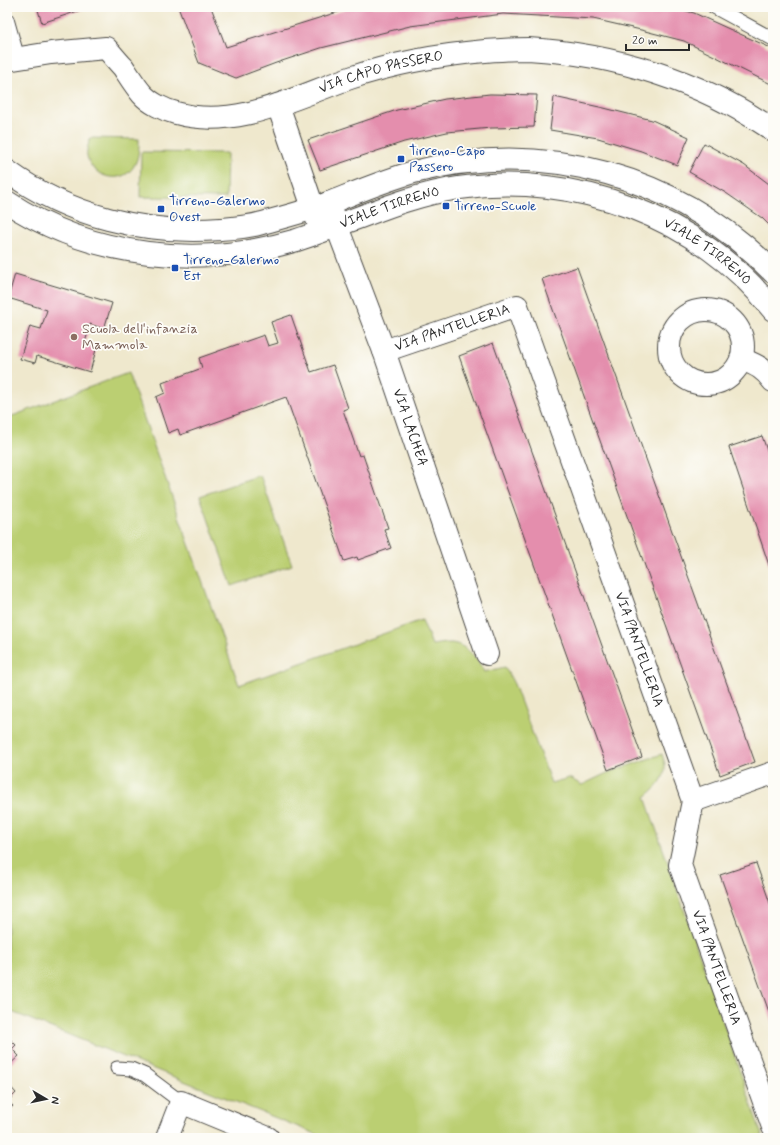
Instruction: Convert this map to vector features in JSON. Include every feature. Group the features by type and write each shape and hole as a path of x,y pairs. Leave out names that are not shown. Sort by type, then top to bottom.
{"street":[{"name":"VIA CAPO PASSERO","path":"13,59 51,52 106,48 121,65 142,94 158,106 176,113 195,117 216,118 236,117 278,105 313,91 386,66 452,54 527,49 590,57 627,65 661,75 715,96 773,130"},
{"path":"278,105 321,206"},
{"name":"VIALE TIRRENO","path":"7,171 59,202 109,220 170,230 199,230 259,224 321,206 352,193 414,172 466,163 524,159 571,165 627,179 667,194 727,231 773,272"},
{"name":"VIALE TIRRENO","path":"7,202 40,221 69,233 100,243 134,251 162,255 196,256 230,254 272,247 329,229 404,201 459,188 512,184 543,186 600,196 650,215 682,233 724,260 748,281 773,310"},
{"name":"VIA LACHEA","path":"321,206 329,229 384,351 487,654"},
{"name":"VIA PANTELLERIA","path":"384,351 517,306 693,801 680,865 773,1127"},
{"path":"742,359 757,365 766,372 773,381"},
{"path":"693,801 773,773"},
{"path":"167,1138 181,1102 268,1138"}],"lane":[{"path":"714,7 773,39"},
{"path":"7,19 13,59"},
{"path":"117,1068 130,1069 145,1076 181,1102"}],"green space":[{"path":"90,138 139,139 139,149 135,164 130,171 117,177 109,177 95,170 90,164 87,156"},
{"path":"141,152 227,153 226,198 140,197"},
{"path":"128,373 239,685 422,620 432,645 444,643 457,644 471,653 479,662 484,672 505,667 514,684 551,783 569,778 582,785 607,773 662,754 665,764 664,776 656,788 645,797 763,1138 326,1138 7,1010 7,418"},
{"path":"260,475 292,565 232,586 200,496"}],"building":[{"path":"37,7 90,7 42,23"},
{"path":"178,7 211,7 226,47 354,7 670,7 694,13 773,49 773,85 684,41 593,19 503,14 410,26 321,48 236,78 199,63"},
{"path":"490,94 537,95 534,127 491,128 447,132 404,142 320,170 308,140 397,110 445,99"},
{"path":"554,97 652,120 689,137 677,165 641,151 598,138 550,130"},
{"path":"704,143 744,165 773,187 773,229 762,218 726,193 689,172"},
{"path":"577,267 755,762 720,775 542,279"},
{"path":"15,274 112,303 104,329 90,324 85,343 97,346 90,372 37,356 35,363 20,359 30,326 41,329 47,310 8,298"},
{"path":"291,315 311,372 333,365 348,408 343,410 359,456 363,455 388,528 384,529 391,548 358,560 357,557 344,561 286,397 180,435 178,429 168,433 156,397 165,393 162,383 202,368 199,358 264,335 268,346 278,343 271,322"},
{"path":"493,343 642,757 608,770 459,356"},
{"path":"762,436 773,468 773,577 729,447"},
{"path":"756,863 773,912 773,1023 720,875"},
{"path":"7,1036 16,1045 12,1049 19,1056 7,1067"},
{"path":"7,1083 16,1093 8,1101 13,1106 7,1112"}],"place":[{"name":"Tirreno-Capo Passero","path":"401,159"},
{"name":"Tirreno-Scuole","path":"446,206"},
{"name":"Tirreno-Galermo Ovest","path":"161,209"},
{"name":"Tirreno-Galermo Est","path":"175,268"},
{"name":"Scuola dell'infanzia Mammola","path":"74,337"}]}
